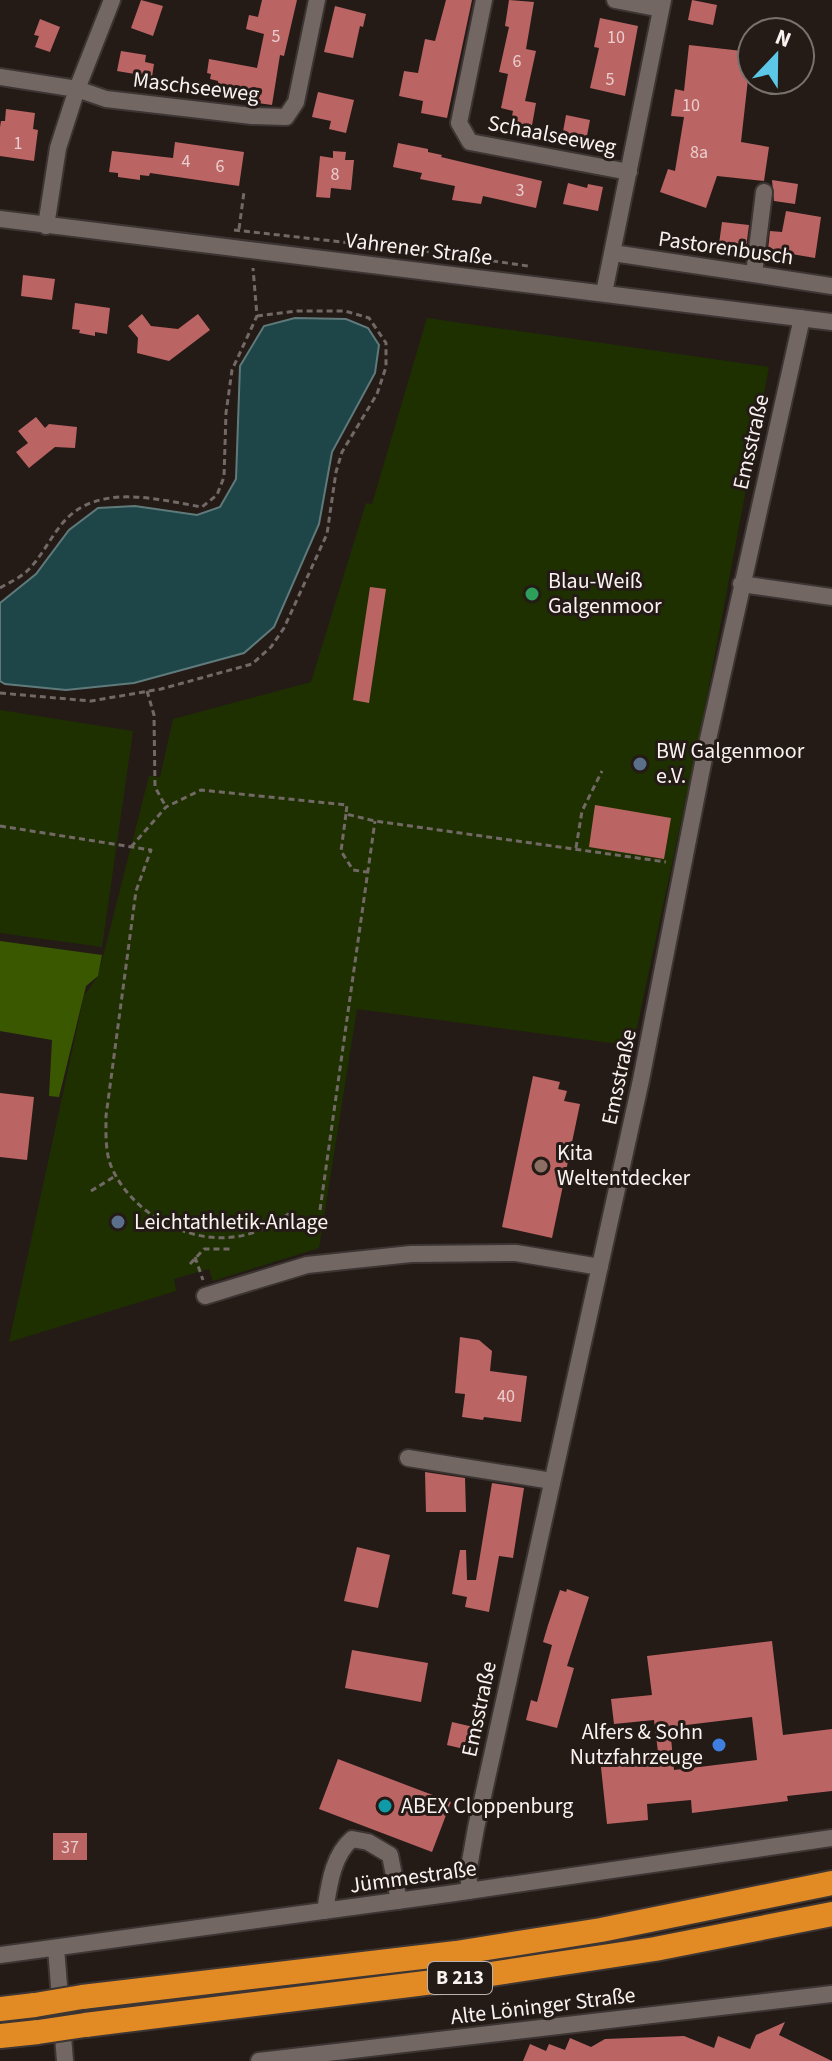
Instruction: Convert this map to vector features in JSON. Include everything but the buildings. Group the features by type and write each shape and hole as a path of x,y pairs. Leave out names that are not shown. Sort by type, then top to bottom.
{"highway":[{"name":"B 213","path":"0,2009 485,1948 616,1927 832,1883"},
{"name":"B 213","path":"0,2036 458,1979 655,1949 832,1914"}],"street":[{"path":"46,226 58,148 112,0"},
{"name":"Maschseeweg","path":"77,89 106,99 286,117 296,102 317,0"},
{"name":"Schaalseeweg","path":"484,0 459,123 470,142 629,172"},
{"path":"604,293 662,4 615,0"},
{"path":"0,77 77,89"},
{"path":"754,274 764,192"},
{"name":"Vahrener Straße","path":"0,219 832,322"},
{"name":"Pastorenbusch","path":"613,253 832,286"},
{"name":"Emsstraße","path":"470,1891 468,1873 476,1828 641,1080 741,584 802,318"},
{"path":"741,584 832,597"},
{"path":"207,1296 307,1265 411,1254 516,1253 600,1267"},
{"path":"408,1458 552,1481"},
{"name":"Jümmestraße","path":"0,1955 832,1838"},
{"path":"325,1911 330,1883 342,1848 352,1839 368,1842 390,1855 399,1901"},
{"path":"56,1948 65,2061"},
{"name":"Alte Löninger Straße","path":"259,2061 832,1994"}],"path":[{"path":"0,588 26,572 63,522 86,503 115,497 147,497 202,507 217,495 224,477 226,413 232,370 257,316 239,230 244,192"},
{"path":"223,229 423,251 540,268"},
{"path":"244,250 253,232"},
{"path":"0,693 91,701 147,691 252,664 271,647 298,600 327,534 342,452 377,394 386,367 386,343 369,318 345,311 297,311 257,316"},
{"path":"147,691 154,715 155,787 166,807"},
{"path":"576,848 582,811 602,771"},
{"path":"131,847 166,807 201,790 224,791 347,805 341,851 353,870 367,872"},
{"path":"346,814 375,821 683,864"},
{"path":"320,1210 375,821"},
{"path":"0,826 151,850 136,891 106,1116 106,1142 111,1165 137,1203 151,1215 180,1229 206,1236 232,1237 255,1231 290,1213"},
{"path":"91,1191 117,1175"},
{"path":"190,1264 204,1249 206,1236"},
{"path":"204,1249 230,1249"},
{"path":"195,1257 207,1296"}],"green space":[{"name":"Blau-Weiß Galgenmoor","path":"427,318 769,367 701,728 633,1046 357,1009 319,1248 213,1281 209,1269 174,1279 176,1291 9,1342 84,996 98,976 149,776 160,777 173,719 311,682 366,503 372,504"},
{"path":"0,710 133,731 102,947 0,933"},
{"path":"0,941 102,955 98,976 86,986 59,1097 49,1096 52,1040 0,1031"}],"water":[{"path":"295,318 346,319 368,328 379,345 375,373 332,452 319,524 274,627 244,653 134,683 66,690 0,681 0,603 36,574 69,530 98,508 135,506 197,515 220,507 236,479 240,366 264,326"}],"place":[{"name":"Blau-Weiß Galgenmoor","path":"532,594"},
{"name":"BW Galgenmoor e.V.","path":"640,764"},
{"name":"Kita Weltentdecker","path":"541,1166"},
{"name":"Leichtathletik-Anlage","path":"118,1222"},
{"name":"Alfers & Sohn Nutzfahrzeuge","path":"719,1745"},
{"name":"ABEX Cloppenburg","path":"385,1806"}]}
